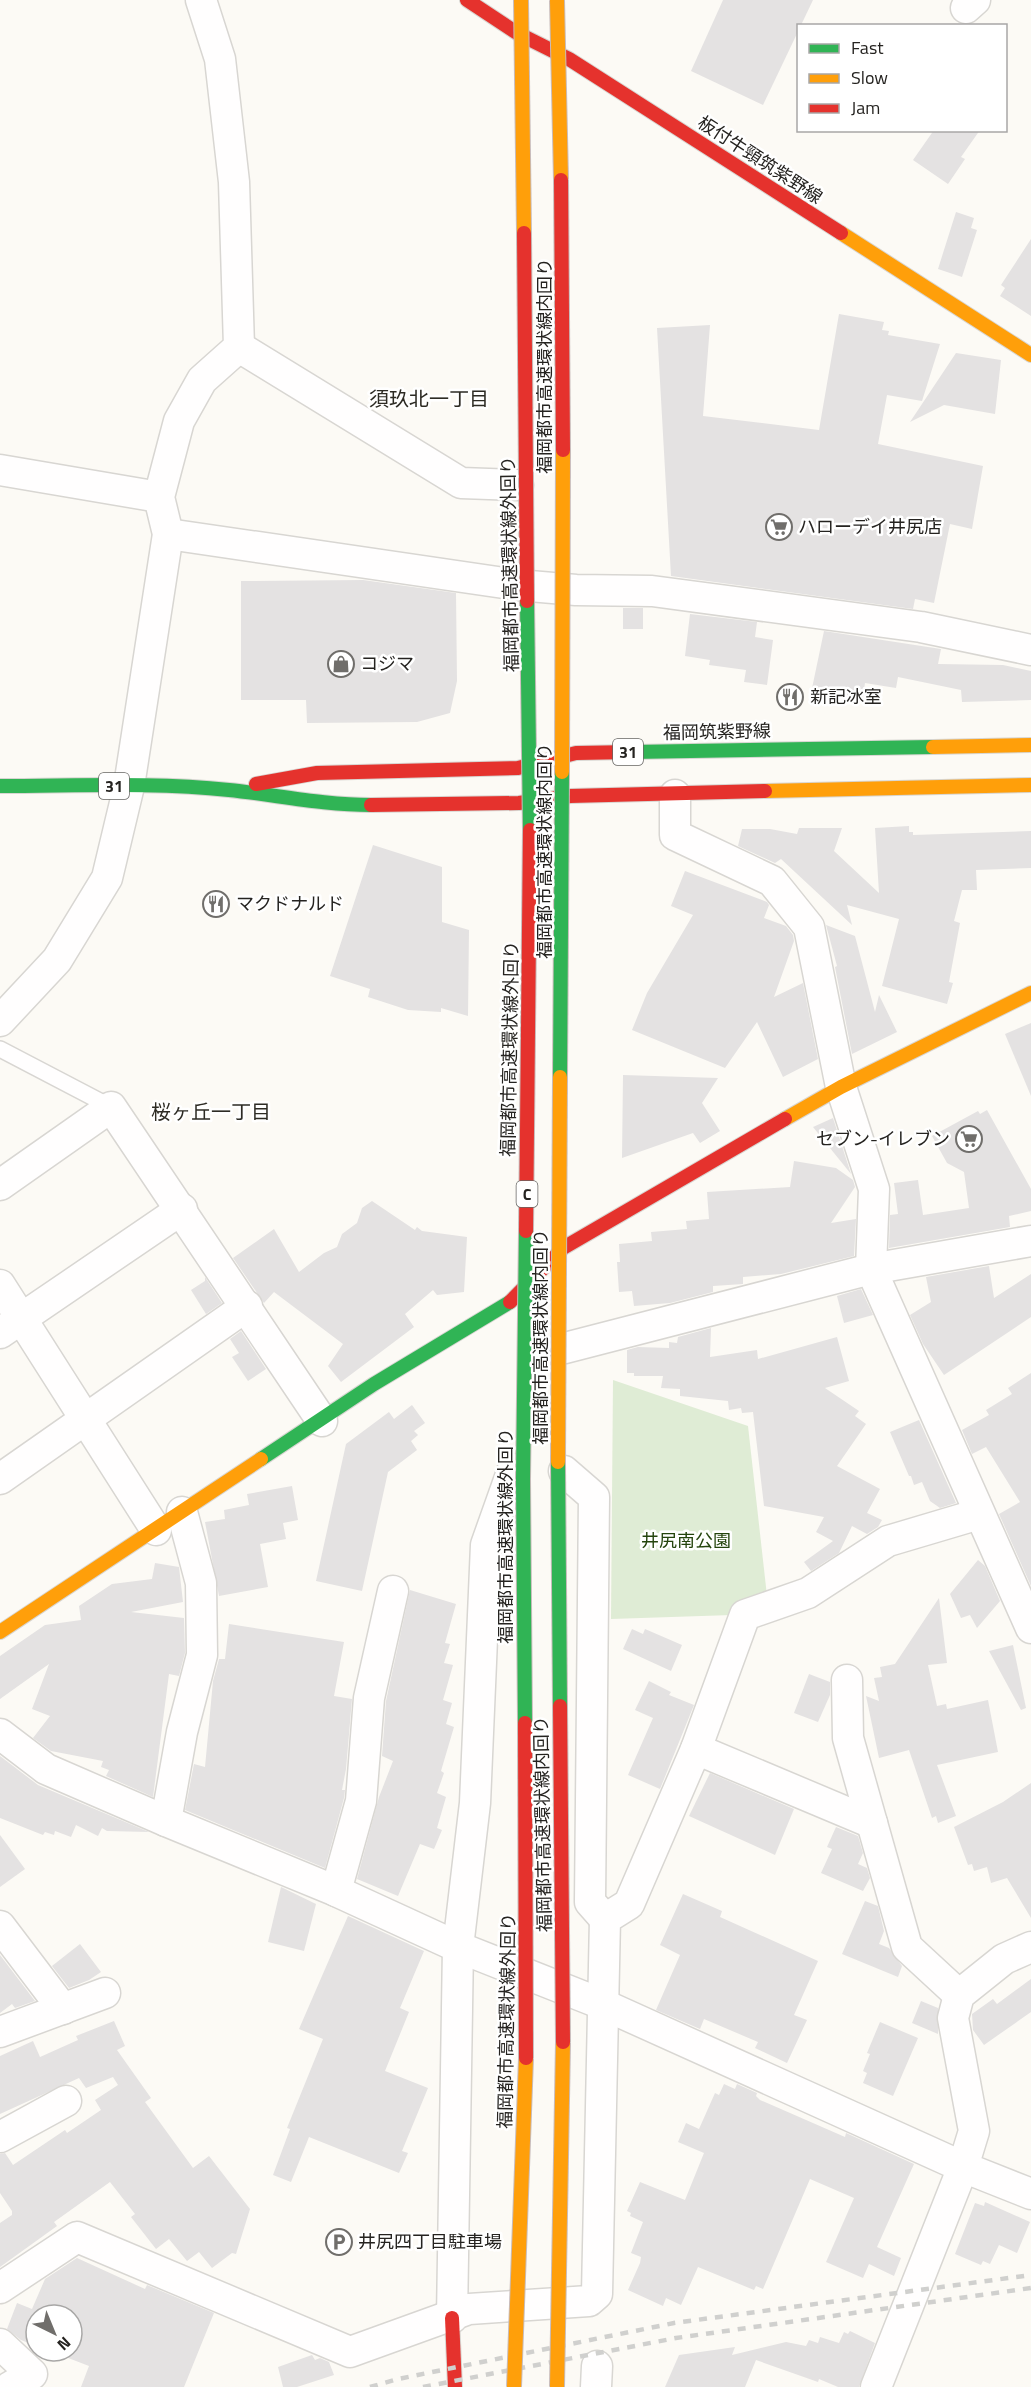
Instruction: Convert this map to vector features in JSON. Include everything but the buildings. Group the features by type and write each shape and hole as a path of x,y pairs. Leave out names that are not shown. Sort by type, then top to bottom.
{"main road":[{"name":"板付牛頸筑紫野線","path":"466,0 516,33 569,59 1031,355"},
{"name":"福岡都市高速環状線外回り","path":"514,2387 527,2036 523,1479 531,837 520,0"},
{"name":"福岡都市高速環状線内回り","path":"557,0 564,338 558,1466 563,2037 557,2387"},
{"name":"福岡筑紫野線","path":"228,790 317,773 518,768 576,753 1031,745"},
{"name":"福岡筑紫野線","path":"0,786 129,786 228,790 337,805 519,803 570,796 1031,785"},
{"path":"0,1632 322,1421 374,1384 515,1299 564,1248 841,1087 1031,993"},
{"path":"452,2318 455,2387"}],"street":[{"path":"0,1020 57,960 107,878 129,786 168,534 159,497 179,421 202,380 238,347 233,170 220,59 201,0"},
{"path":"238,347 461,483 518,485"},
{"path":"0,470 159,497"},
{"path":"168,534 518,585 664,592 921,627 1031,650"},
{"path":"675,795 675,835 772,881 809,927 841,1087 874,1189 871,1269 1031,1628"},
{"path":"0,1185 111,1107 182,1209 322,1421"},
{"path":"11,1326 182,1209"},
{"path":"565,1348 871,1269 1031,1241"},
{"path":"0,1285 11,1326 86,1419 156,1530"},
{"path":"0,1479 247,1306"},
{"path":"452,2318 458,1947 476,1803 486,1545 513,1469"},
{"path":"0,2288 77,2237 350,2352 452,2318 469,2309 590,2301 597,2294 605,1919 590,1902 594,1497 564,1472"},
{"path":"166,1821 182,1732 202,1655 201,1583 182,1512"},
{"path":"605,1919 629,1904 696,1749 745,1615 808,1593 888,1540 979,1514"},
{"path":"336,1891 361,1801 369,1698 393,1591"},
{"path":"847,1680 848,1738 907,1947 959,1995"},
{"path":"0,1734 46,1769 336,1891 458,1947 602,2004 963,2167 1031,2194"},
{"path":"696,1749 872,1823"},
{"path":"0,1926 63,2009"},
{"path":"876,2387 963,2167 974,2131 953,2018 959,1995 1004,1959 1031,1947"},
{"path":"0,2032 105,1993"},
{"path":"0,2137 66,2102"},
{"path":"0,2344 32,2374 10,2387"}],"lane":[{"path":"0,1049 111,1107"}],"green space":[{"name":"井尻南公園","path":"613,1380 748,1426 767,1596 732,1615 611,1619"}],"railway":[{"path":"370,2387 398,2379 674,2323 1031,2275"},
{"path":"423,2387 676,2338 1031,2288"}],"traffic: fast":[{"path":"527,601 530,830"},
{"path":"632,752 933,747"},
{"path":"560,1077 562,772"},
{"path":"0,786 172,786 371,805"},
{"path":"525,1723 523,1479 526,1231"},
{"path":"261,1459 374,1384 510,1302"},
{"path":"558,1462 560,1706"}],"traffic: slow":[{"path":"521,0 524,233"},
{"path":"557,0 561,180"},
{"path":"841,233 1031,355"},
{"path":"562,772 563,450"},
{"path":"933,747 1031,745"},
{"path":"765,791 1031,785"},
{"path":"785,1119 841,1087 1031,993"},
{"path":"558,1462 560,1077"},
{"path":"0,1632 261,1459"},
{"path":"557,2387 563,2042"},
{"path":"514,2387 526,2058"}],"traffic: jam":[{"path":"467,0 517,33 569,59 841,233"},
{"path":"561,180 563,450"},
{"path":"524,233 527,601"},
{"path":"256,784 317,773 518,768 576,753 632,752"},
{"path":"371,805 519,803 570,796 765,791"},
{"path":"526,1231 530,830"},
{"path":"510,1302 563,1248 785,1119"},
{"path":"560,1706 563,2042"},
{"path":"525,1723 526,2058"},
{"path":"452,2318 455,2387"}],"place":[{"name":"ハローデイ井尻店","path":"779,527"},
{"name":"コジマ","path":"341,664"},
{"name":"新記冰室","path":"790,697"},
{"name":"マクドナルド","path":"216,904"},
{"name":"セブン-イレブン","path":"969,1139"},
{"name":"井尻四丁目駐車場","path":"339,2242"}],"district":[{"name":"須玖北一丁目","path":"429,399"},
{"name":"桜ヶ丘一丁目","path":"211,1112"}]}
